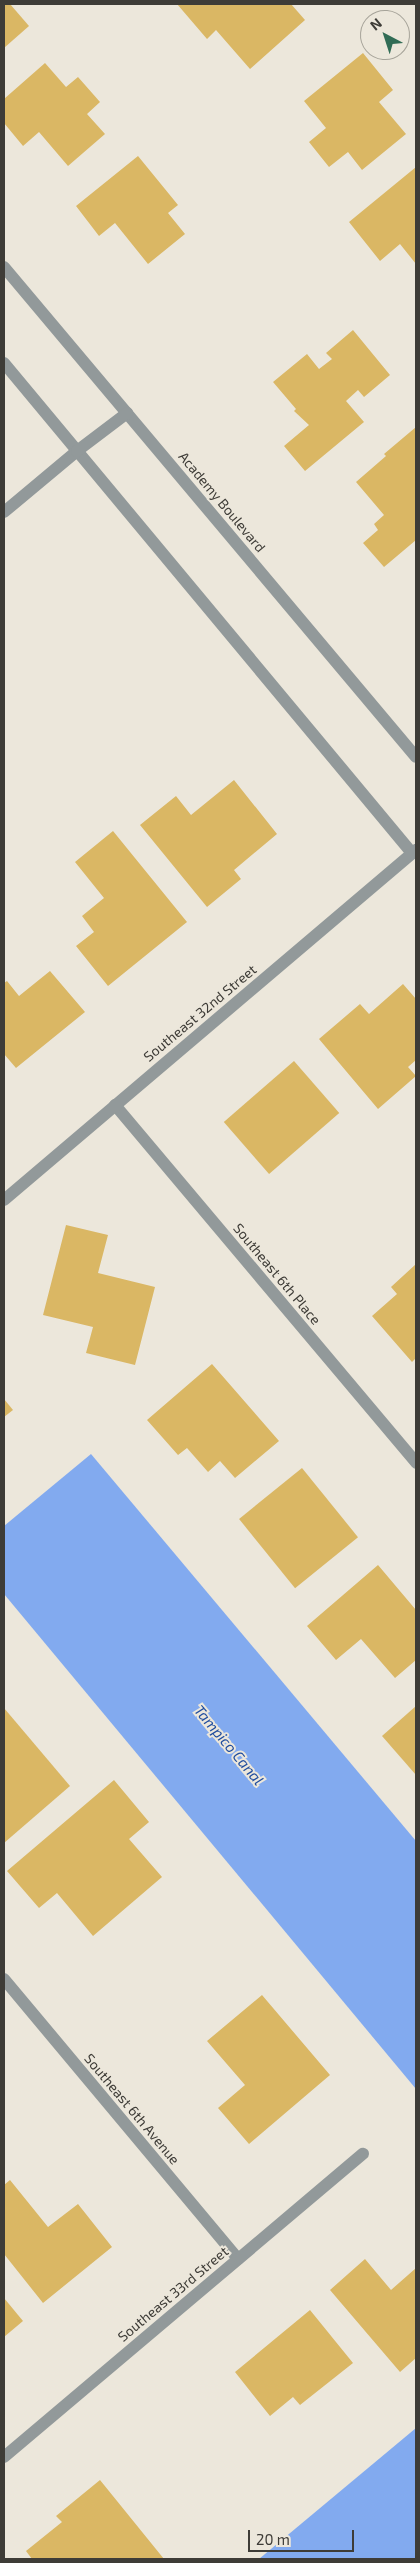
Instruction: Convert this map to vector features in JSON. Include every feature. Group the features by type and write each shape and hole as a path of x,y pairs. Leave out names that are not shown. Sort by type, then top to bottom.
{"street":[{"name":"Academy Boulevard","path":"4,267 416,757"},
{"path":"4,363 414,851"},
{"path":"4,512 77,450 127,413"},
{"name":"Southeast 32nd Street","path":"4,1200 414,851"},
{"name":"Southeast 6th Place","path":"115,1105 416,1463"},
{"name":"Southeast 6th Avenue","path":"4,1979 238,2259"},
{"name":"Southeast 33rd Street","path":"4,2457 363,2154"}],"water":[{"name":"Tampico Canal","path":"91,1454 416,1841 416,2089 4,1594 4,1526"},
{"path":"416,2428 416,2559 259,2559"}],"building":[{"path":"4,4 10,4 29,26 4,48"},
{"path":"177,4 291,4 305,20 250,69 216,30 207,39"},
{"path":"360,55 360,60 369,60 393,90 379,102 406,134 362,170 348,152 329,167 309,142 326,128 304,101"},
{"path":"45,63 66,87 78,77 100,102 87,114 105,134 68,166 39,132 23,146 4,123 4,99"},
{"path":"138,156 178,205 168,213 185,234 148,264 115,223 99,236 76,206"},
{"path":"416,167 416,264 400,244 380,261 349,222"},
{"path":"353,330 390,375 364,397 358,390 346,401 364,422 305,471 284,446 309,425 294,411 296,409 273,382 307,354 319,369 332,359 326,353"},
{"path":"416,427 416,540 384,567 363,543 378,530 374,524 384,515 356,482 386,456 384,454"},
{"path":"234,780 277,834 234,870 241,879 207,907 140,825 176,796 191,815"},
{"path":"113,831 187,922 108,986 76,946 94,932 82,916 104,898 75,862"},
{"path":"50,971 85,1012 16,1068 4,1054 4,983 7,981 19,996"},
{"path":"403,984 416,999 416,1060 408,1067 416,1076 378,1109 319,1039 360,1004 369,1014"},
{"path":"294,1061 339,1113 269,1174 224,1122"},
{"path":"66,1225 108,1235 98,1273 155,1287 135,1365 86,1353 93,1327 43,1315"},
{"path":"416,1264 416,1358 412,1362 372,1316 397,1294 391,1287"},
{"path":"212,1364 279,1441 235,1478 220,1461 208,1472 187,1448 178,1455 147,1420"},
{"path":"4,1399 13,1410 4,1417"},
{"path":"302,1468 358,1537 295,1588 239,1519"},
{"path":"378,1565 416,1610 416,1660 395,1678 361,1639 336,1660 307,1626"},
{"path":"416,1706 416,1775 382,1736"},
{"path":"4,1708 70,1786 4,1843"},
{"path":"114,1780 149,1822 129,1839 162,1877 93,1936 57,1893 39,1908 7,1871"},
{"path":"262,1995 330,2075 249,2144 218,2108 245,2085 207,2041"},
{"path":"10,2180 48,2227 78,2204 112,2247 43,2303 4,2254 4,2185"},
{"path":"365,2259 391,2290 416,2268 416,2358 400,2372 330,2290"},
{"path":"4,2298 23,2321 4,2337"},
{"path":"310,2310 353,2363 300,2405 293,2397 270,2416 235,2372"},
{"path":"100,2480 164,2559 32,2559 26,2551 62,2522 56,2516"}]}
